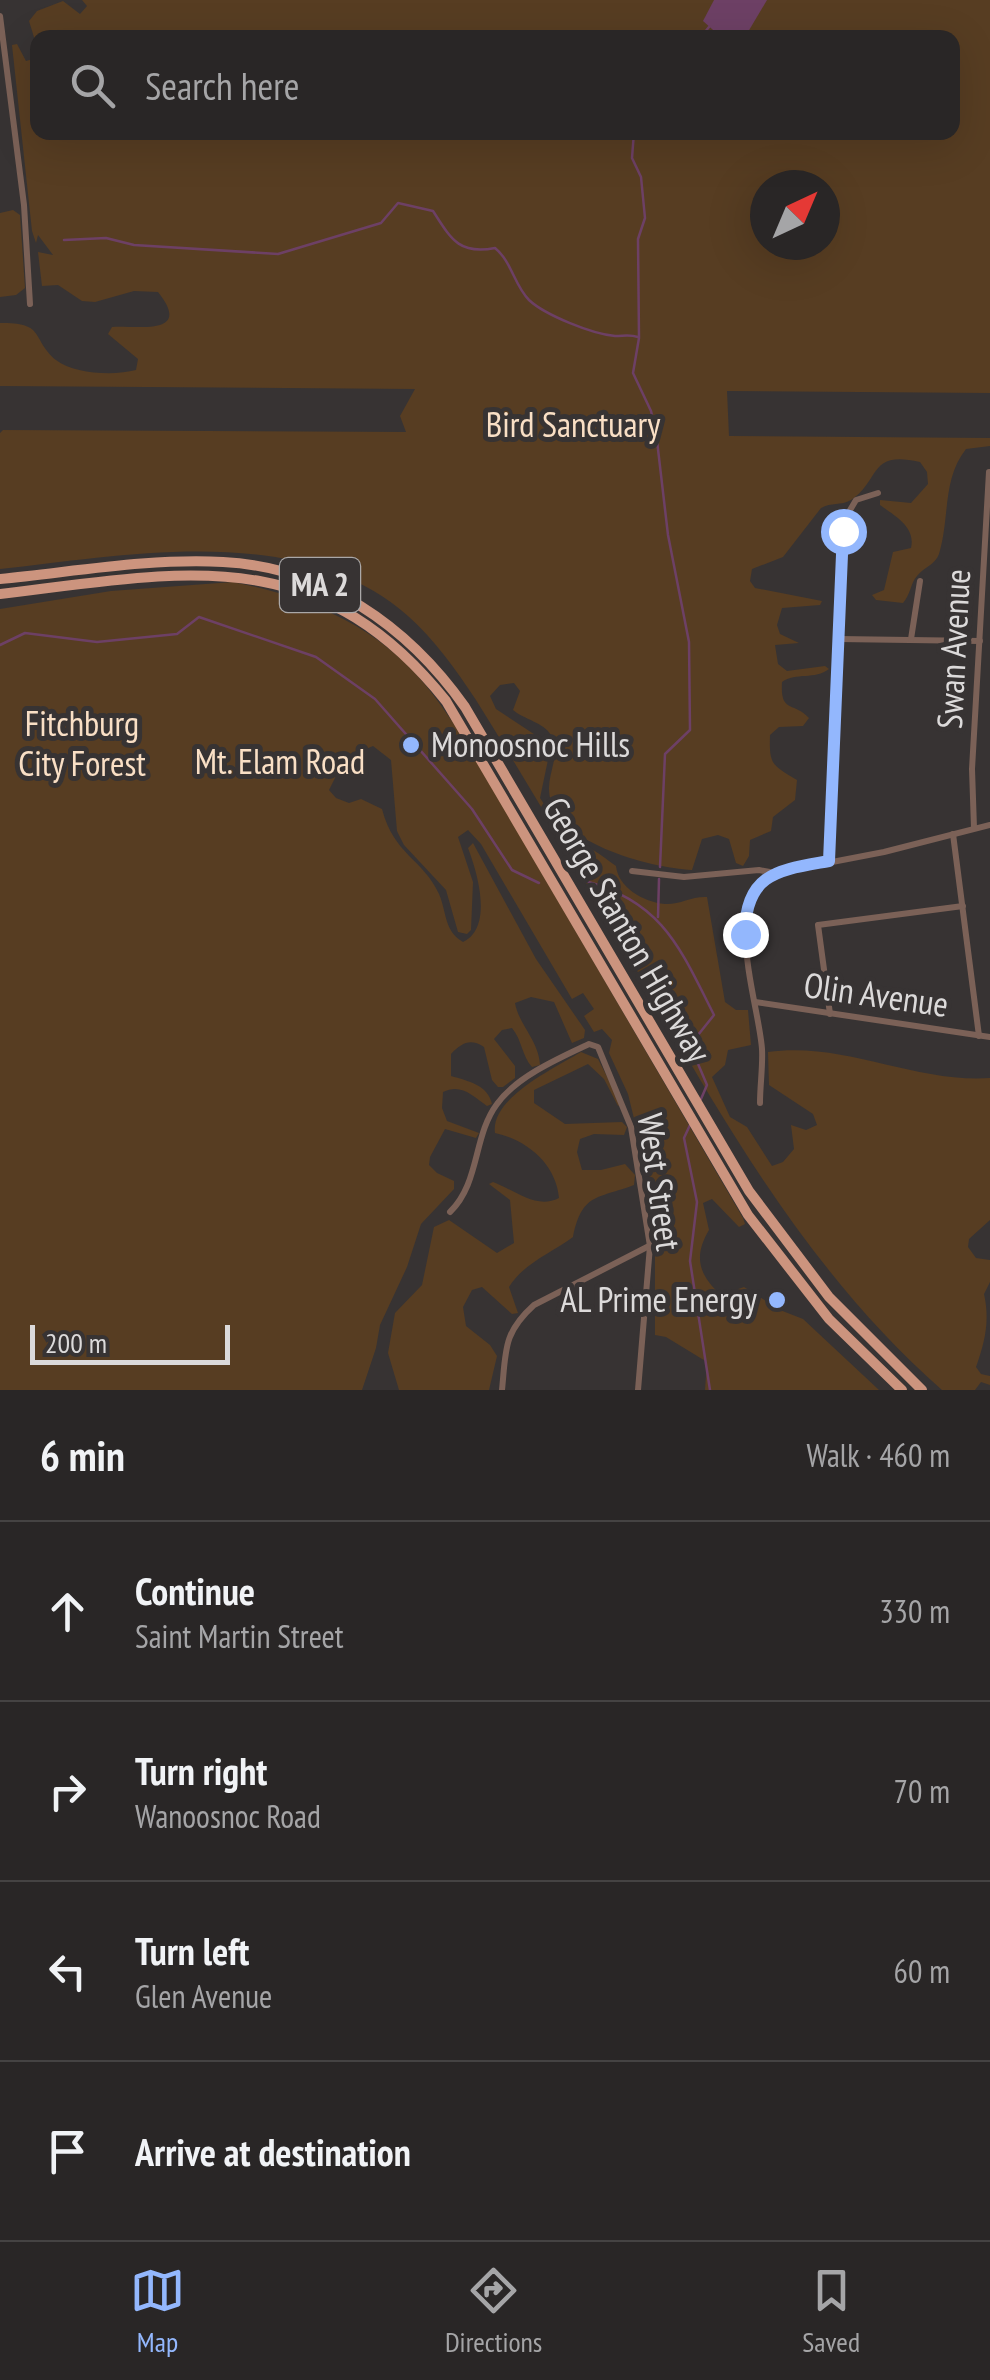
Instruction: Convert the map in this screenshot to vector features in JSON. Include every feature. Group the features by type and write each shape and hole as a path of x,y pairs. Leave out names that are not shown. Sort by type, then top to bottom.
{"highway":[{"name":"George Stanton Highway","path":"0,579 182,562 229,562 302,578 390,624 434,665 465,706 749,1191 808,1271 880,1351 922,1390"},
{"name":"George Stanton Highway","path":"0,594 178,576 238,576 326,601 380,633 446,701 748,1214 788,1270 852,1344 902,1390"}],"street":[{"path":"0,16 24,205 30,304"},
{"name":"Swan Avenue","path":"974,828 972,769 989,472"},
{"path":"829,861 845,513 856,500 878,493"},
{"path":"911,638 920,581"},
{"path":"839,638 980,641"},
{"path":"760,1103 762,1050 746,919 755,890 764,878 990,825"},
{"path":"953,834 980,1036"},
{"path":"632,871 684,877 759,870 775,873"},
{"path":"830,1014 818,925 963,906"},
{"name":"Olin Avenue","path":"755,1002 990,1037"},
{"name":"West Street","path":"450,1212 467,1186 490,1116 501,1099 576,1050 589,1044 598,1047 631,1127 650,1246 638,1390"},
{"path":"502,1390 507,1339 519,1318 534,1305 650,1246"}],"green space":[{"name":"Bird Sanctuary","path":"82,0 990,0 990,393 727,391 729,436 990,438 990,446 966,449 958,461 939,554 915,579 903,603 876,600 872,595 884,590 893,552 911,548 912,541 907,528 880,505 880,500 911,503 928,484 927,472 920,462 903,459 883,463 851,500 821,508 783,557 752,569 750,581 755,588 822,601 820,605 782,608 777,625 780,634 799,643 775,645 778,664 787,671 825,666 829,669 782,682 786,703 809,718 803,726 779,727 770,735 774,763 797,780 795,800 773,817 771,831 750,840 749,856 743,866 736,863 729,839 718,835 702,839 692,870 628,857 583,837 553,807 549,788 554,742 543,727 513,710 520,691 514,683 500,685 490,696 496,709 546,742 549,755 540,798 548,810 574,836 616,866 627,887 640,897 665,904 707,897 725,1002 736,1010 748,1010 751,1045 728,1050 725,1065 712,1077 730,1117 747,1127 772,1166 783,1162 794,1149 791,1125 806,1130 817,1125 813,1114 769,1085 768,1052 824,1052 934,1074 990,1078 990,1220 969,1239 968,1247 976,1258 990,1260 990,1282 984,1294 986,1331 976,1367 981,1374 990,1376 990,1385 981,1382 975,1390 942,1390 851,1297 811,1247 704,1086 476,700 436,645 408,616 365,586 317,567 266,556 158,553 0,569 3,430 406,432 400,416 415,389 0,386 0,323 25,325 64,365 83,371 117,373 136,370 138,359 108,334 112,327 157,326 169,316 158,292 134,291 95,302 82,301 58,285 42,286 38,252 53,255 38,235 36,243 32,231 12,45 17,44 26,61 30,60 30,140 960,140 960,30 32,30 29,21 37,11 63,1 80,14 87,6"},
{"path":"13,210 20,215 25,288 16,295 0,297 0,213"},
{"path":"233,582 286,595 336,615 382,643 427,687 459,731 743,1218 745,1224 739,1227 712,1199 703,1203 709,1230 701,1249 703,1273 721,1295 744,1287 780,1310 803,1319 879,1390 705,1390 707,1362 666,1337 655,1335 651,1188 628,1094 609,1053 612,1040 602,1029 594,1032 584,1016 594,1009 583,993 572,999 481,844 468,830 458,837 473,882 471,930 467,934 458,932 446,890 404,845 397,831 391,760 373,746 345,758 329,790 349,803 361,799 382,809 394,837 432,882 449,927 463,942 472,935 481,912 479,884 468,848 473,843 536,959 585,1030 584,1038 572,1043 554,1002 531,997 515,1003 540,1065 532,1067 512,1028 502,1030 494,1039 515,1066 515,1078 503,1087 492,1080 484,1047 466,1043 451,1054 451,1076 482,1088 492,1104 487,1106 461,1090 443,1092 442,1108 447,1121 479,1133 476,1138 445,1129 430,1157 429,1165 454,1181 454,1189 421,1224 407,1267 380,1325 362,1390 0,1390 0,609 111,591"},
{"path":"581,1052 598,1059 621,1104 618,1106 604,1079 588,1064 534,1090 534,1103 565,1124 622,1122 627,1127 624,1135 594,1134 580,1139 577,1152 582,1170 625,1164 635,1175 634,1185 586,1205 573,1237 515,1279 509,1287 518,1313 512,1314 482,1287 472,1290 463,1307 466,1326 490,1345 497,1356 489,1390 399,1390 388,1353 395,1313 422,1285 434,1227 449,1220 497,1253 514,1243 510,1200 489,1184 493,1182 542,1202 559,1198 546,1164 518,1141 495,1133 496,1120 526,1085"}],"shaded area":[{"path":"714,0 767,0 749,30 713,30 703,21"}],"waterway":[{"path":"633,140 632,158 641,177 645,218 638,239 639,338 633,373 656,432 668,535 689,642 690,730 665,754 660,867"},
{"path":"64,240 106,238 134,245 278,254 381,223 398,203 433,211 451,237 464,247 495,248 524,294 546,312 594,332 638,337"},
{"path":"0,645 25,633 97,642 177,634 199,617 316,657 375,699 472,809 512,870 539,883"},
{"path":"658,917 659,879"},
{"path":"585,881 612,890 651,915 690,969 714,1015 690,1045 707,1085 701,1099"},
{"path":"690,1125 684,1138 697,1202 690,1261 710,1390"}],"place":[{"name":"Monoosnoc Hills","path":"411,745"},
{"name":"AL Prime Energy","path":"777,1300"}],"route":[{"path":"745,934 750,902 764,878 785,869 829,861 843,531"}],"park label":[{"name":"Fitchburg City Forest","path":"82,744"},
{"name":"Mt. Elam Road","path":"280,762"}]}
